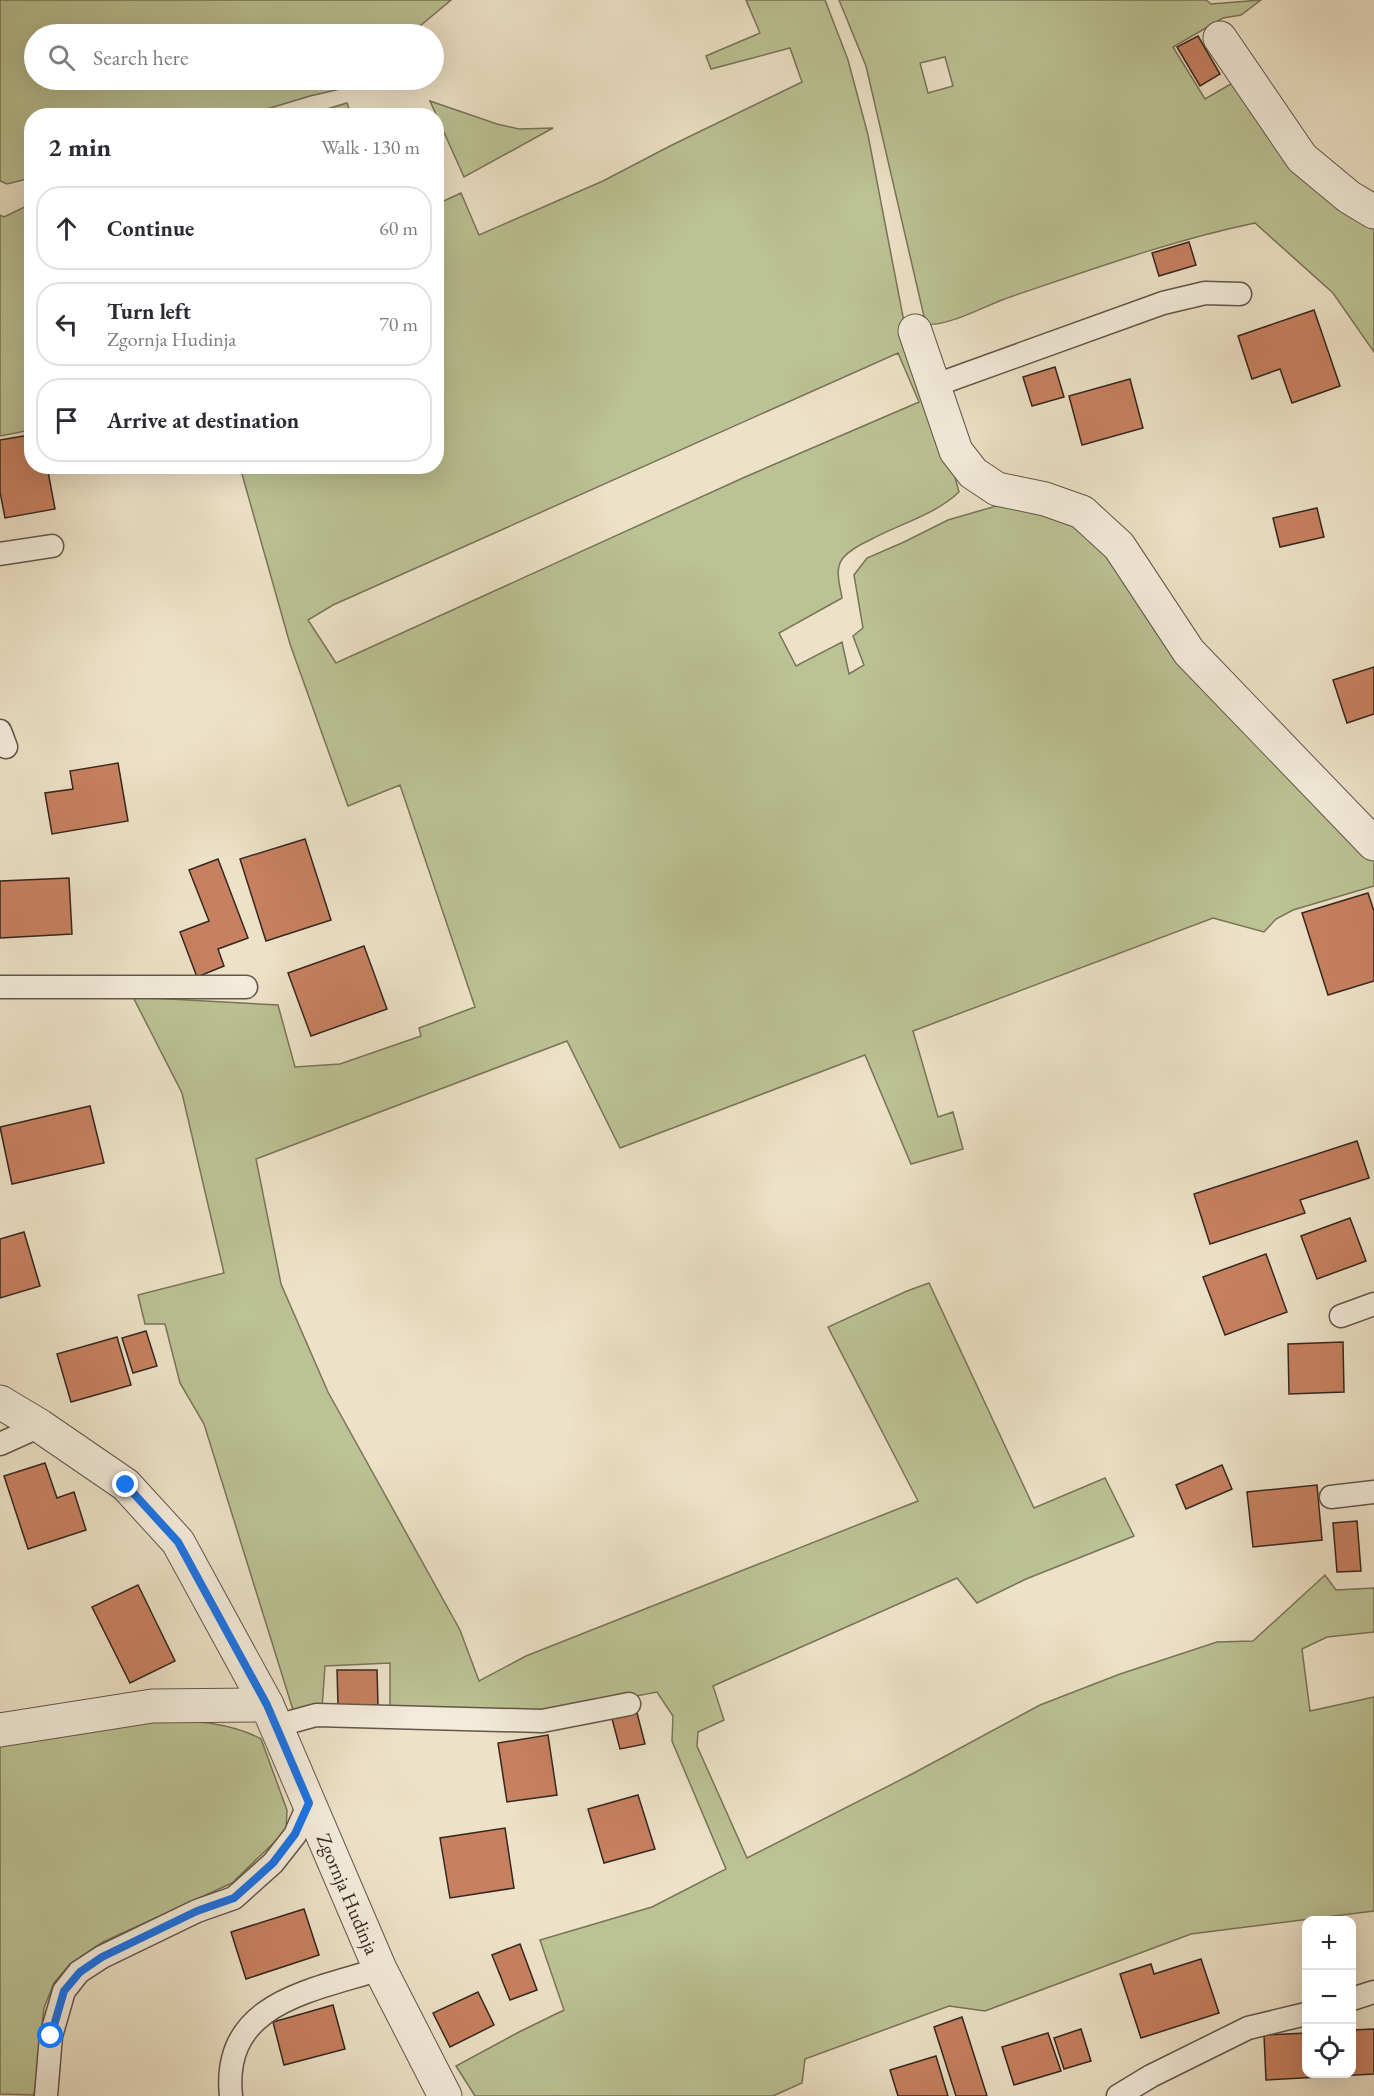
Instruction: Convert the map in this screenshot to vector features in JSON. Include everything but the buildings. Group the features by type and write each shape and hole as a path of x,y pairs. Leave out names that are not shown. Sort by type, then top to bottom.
{"street":[{"path":"1220,38 1302,158 1349,197 1374,212"},
{"path":"915,331 956,451 973,473 997,489 1045,499 1082,512 1119,546 1190,652 1374,844"},
{"name":"Zgornja Hudinja","path":"0,1402 40,1426 126,1485 178,1542 272,1715 380,1969 445,2096"},
{"path":"0,1730 152,1706 272,1715"}],"lane":[{"path":"933,386 1163,303 1205,293 1240,294"},
{"path":"0,554 52,546"},
{"path":"0,987 246,987"},
{"path":"1341,1316 1374,1304"},
{"path":"0,1444 40,1426"},
{"path":"1332,1497 1374,1492"},
{"path":"272,1715 542,1721 629,1704"},
{"path":"46,2096 51,2036 64,1991 80,1972 102,1957 176,1921 234,1898 273,1863 295,1834 309,1803"},
{"path":"231,2096 234,2051 248,2026 255,2020 267,2010 306,1991 380,1969"},
{"path":"1356,1999 1374,1992"},
{"path":"1118,2096 1151,2076 1248,2028 1302,2015"}],"green space":[{"path":"0,0 451,0 422,24 24,24 24,90 336,90 270,108 24,108 24,180 7,184 0,181"},
{"path":"746,0 825,0 848,60 868,135 905,327 959,492 939,507 863,543 843,558 838,572 842,598 779,633 796,666 842,642 849,674 864,665 853,636 863,628 854,575 867,558 948,520 996,506 1040,509 1077,525 1107,546 1211,690 1374,861 1374,886 1293,910 1276,919 1264,932 1213,918 913,1031 938,1117 953,1112 963,1149 911,1164 865,1055 620,1148 567,1041 256,1159 281,1284 328,1392 460,1630 479,1681 526,1656 918,1501 828,1327 929,1283 1034,1508 1105,1478 1134,1536 1026,1579 977,1603 957,1578 713,1686 724,1720 698,1732 697,1746 747,1858 912,1774 1040,1705 1120,1674 1217,1642 1253,1641 1325,1575 1336,1590 1374,1588 1374,1632 1327,1637 1302,1649 1310,1711 1374,1697 1374,1911 1334,1916 1302,1916 1302,1920 1191,1934 985,2011 949,2006 805,2059 802,2083 773,2096 475,2096 456,2066 564,2010 540,1940 652,1907 726,1869 672,1741 673,1716 657,1692 541,1714 390,1714 390,1663 325,1666 322,1708 293,1710 204,1424 180,1383 165,1324 145,1324 138,1295 224,1273 182,1093 133,997 278,1005 295,1067 340,1064 421,1036 419,1028 475,1007 400,785 348,806 290,644 242,474 444,474 444,201 461,193 479,235 603,181 802,82 790,48 711,69 706,56 760,33","holes":["898,353 919,402 745,477 336,663 308,620 333,605"]},
{"path":"839,0 1206,0 1211,4 1261,0 1241,15 1223,18 1173,47 1205,99 1236,81 1374,219 1374,352 1333,293 1255,223 1133,256 1013,296 959,318 926,325 866,66","holes":["945,57 953,86 928,93 920,63"]},
{"path":"430,101 497,124 519,129 553,128 464,177 444,132 444,108 433,108"},
{"path":"347,103 349,108 330,108"},
{"path":"24,207 24,431 0,436 0,215 4,217"},
{"path":"147,1719 220,1725 261,1739 287,1810 286,1831 232,1883 103,1942 70,1964 54,1983 44,2008 34,2095 0,2094 0,1741"}],"route":[{"path":"51,2036 64,1991 80,1972 102,1957 197,1911 234,1898 273,1863 295,1834 309,1803 267,1705 178,1542 126,1485"}]}
